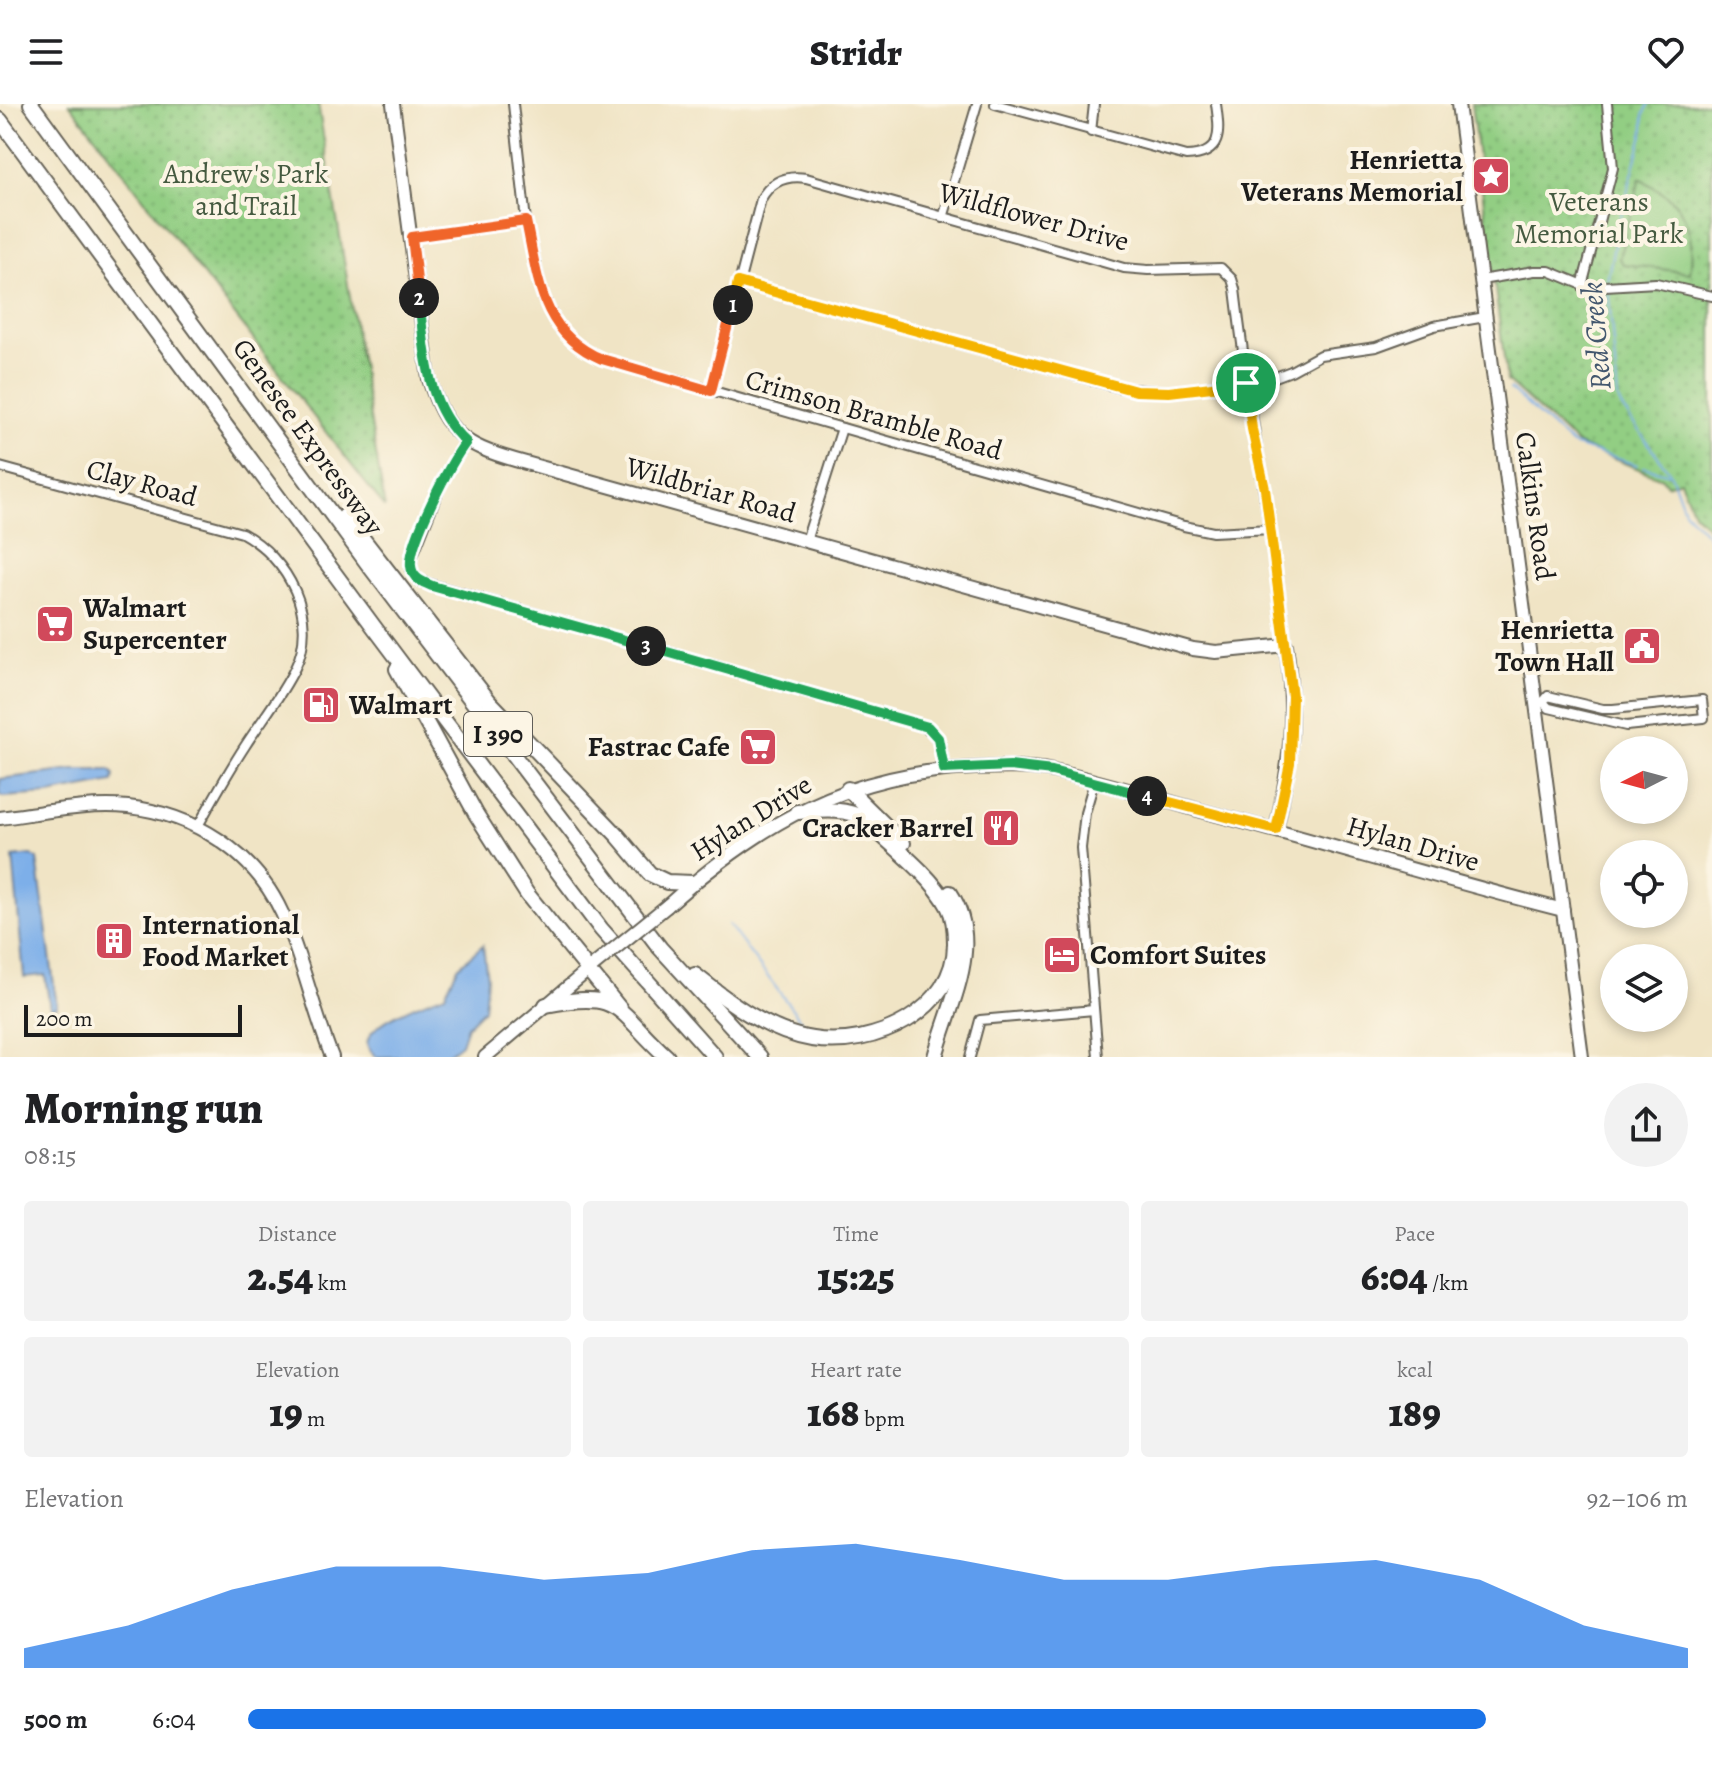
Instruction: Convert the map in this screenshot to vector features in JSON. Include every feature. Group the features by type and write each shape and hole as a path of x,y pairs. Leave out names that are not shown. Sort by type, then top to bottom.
{"highway":[{"name":"Genesee Expressway","path":"31,104 368,564 660,948 760,1057"},
{"name":"Genesee Expressway","path":"0,120 601,929 715,1057"},
{"path":"250,400 390,571 489,701 618,836 650,874 667,882 693,883"},
{"path":"374,627 476,814 527,894 590,968 620,1009 667,1057"},
{"path":"848,789 945,885 959,907 966,948 935,1057"},
{"path":"660,948 732,1005 779,1029 809,1039 832,1041 878,1034 900,1024 938,994 949,977 955,954 955,929 949,909 937,889 863,818 852,812 797,812"},
{"path":"546,1005 588,999 603,1000 620,1009"}],"main road":[{"path":"393,104 429,379 443,415 466,442"},
{"name":"Calkins Road","path":"1458,104 1540,702 1582,1057"},
{"name":"Wildbriar Road","path":"466,442 515,460 1193,649 1216,652 1286,645"},
{"name":"Wildflower Drive","path":"1276,830 1288,778 1293,733 1286,645"},
{"name":"Hylan Drive","path":"485,1057 693,883 755,837 797,812 848,789 944,769 1010,766 1052,771 1563,910"},
{"path":"0,818 125,807 162,814 198,826 241,858 259,876 280,910 332,1057"}],"street":[{"name":"Crimson Bramble Road","path":"513,104 526,221 542,294 553,318 569,339 589,353 711,391 1184,526 1213,532 1271,529"},
{"path":"943,218 977,104"},
{"path":"995,104 1174,154 1208,152 1217,140 1216,104"},
{"path":"1091,132 1094,104"},
{"path":"1582,286 1613,168 1607,104"},
{"name":"Wildflower Drive","path":"711,391 761,199 770,186 781,179 806,178 1124,268 1217,267 1224,270 1234,283 1286,645"},
{"path":"412,237 526,221"},
{"path":"1481,280 1549,271 1582,286 1595,288 1656,283 1712,296"},
{"path":"738,282 1128,390 1169,392 1246,383 1291,371 1320,355 1376,347 1434,326 1485,317"},
{"path":"806,541 842,428"},
{"path":"466,442 444,477 412,558 411,570 420,581 928,727 938,738 944,769"},
{"name":"Clay Road","path":"0,467 242,533 267,551 300,598 305,627 296,666 228,771 198,826"},
{"path":"1548,696 1613,709 1702,700 1704,718 1626,726 1549,708 1540,702 1548,696"},
{"path":"1094,782 1085,813 1081,848 1098,1057"},
{"path":"970,1057 980,1020 1094,1010"}],"green space":[{"name":"Andrew's Park and Trail","path":"70,104 318,104 385,508"},
{"name":"Veterans Memorial Park","path":"1471,104 1712,104 1712,531 1693,512 1680,480 1667,485 1662,478 1578,445 1507,381"},
{"path":"1640,178 1672,200 1683,216 1691,244 1690,273 1623,264 1619,259"}],"water":[{"path":"74,770 110,770 114,775 113,782 49,794 0,795 0,779"},
{"path":"32,855 37,859 57,1007 50,1008 45,975 24,977 13,857"},
{"path":"483,945 487,978 484,1009 467,1026 461,1044 444,1057 376,1057 368,1047 368,1038 374,1030 398,1014 445,994 458,967"}],"waterway":[{"name":"Red Creek","path":"1607,281 1649,104"},
{"name":"Red Creek","path":"1608,287 1618,399 1671,474 1684,510 1712,540"},
{"path":"1510,389 1572,445 1637,465"},
{"path":"1644,467 1670,474"},
{"path":"728,924 805,1026"}],"place":[{"name":"Henrietta Veterans Memorial","path":"1491,176"},
{"name":"Walmart Supercenter","path":"55,624"},
{"name":"Henrietta Town Hall","path":"1642,646"},
{"name":"Walmart","path":"321,705"},
{"name":"Fastrac Cafe","path":"758,747"},
{"name":"Cracker Barrel","path":"1001,828"},
{"name":"International Food Market","path":"114,941"},
{"name":"Comfort Suites","path":"1062,955"}],"route":[{"path":"526,221 542,294 553,318 569,339 602,359 711,391 738,282 1120,388 1152,393 1246,383 1271,529 1292,696 1290,763 1276,830 1052,771 1010,766 944,769 938,738 928,727 432,586 420,581 411,570 410,562 435,496 453,459 466,442 443,415 429,379 412,237 526,221"}]}
